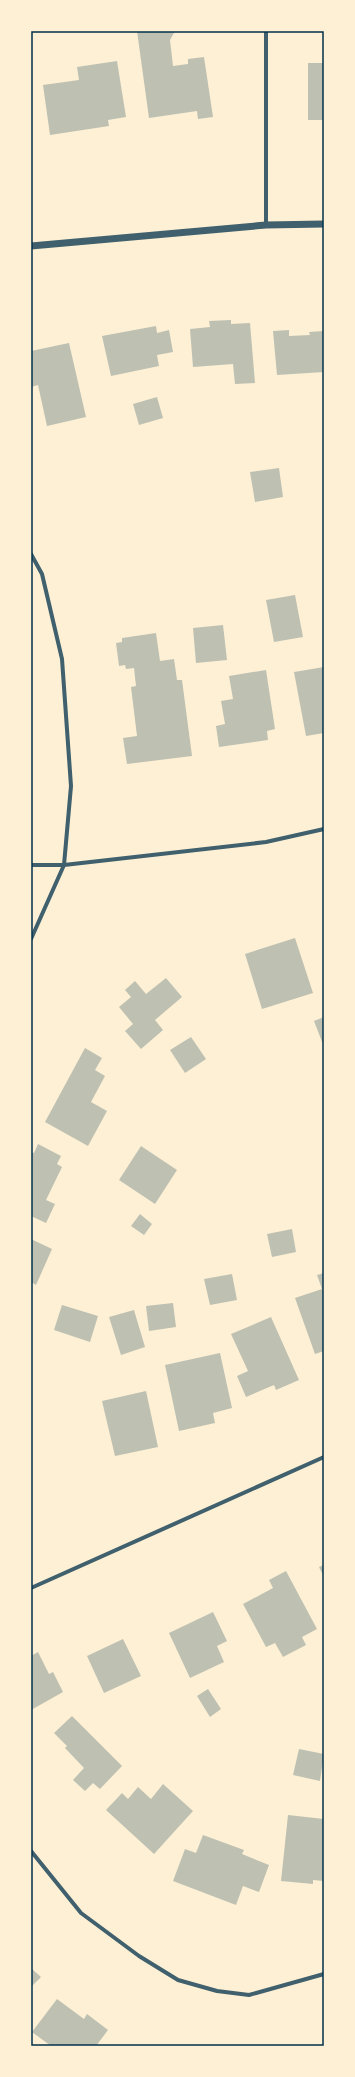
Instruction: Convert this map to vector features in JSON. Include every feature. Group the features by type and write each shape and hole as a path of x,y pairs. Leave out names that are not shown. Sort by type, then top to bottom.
{"street":[{"path":"266,31 266,225"},
{"path":"31,246 266,225 324,224"},
{"path":"31,554 42,574 62,659 72,786 64,865 31,939"},
{"path":"31,865 64,865 266,842 324,829"},
{"path":"31,1588 324,1457"},
{"path":"31,1851 81,1913 139,1956 178,1980 217,1990 249,1995 324,1974"}],"building":[{"path":"137,31 175,31 170,40 173,66 188,64 188,59 204,57 213,117 198,119 197,111 149,118"},
{"path":"117,61 126,117 108,120 109,126 50,135 43,85 79,80 77,67"},
{"path":"308,63 324,63 324,120 308,120"},
{"path":"231,320 231,324 250,323 255,383 235,384 233,364 193,367 190,329 210,327 209,321"},
{"path":"156,326 157,333 169,330 173,352 157,355 159,366 111,376 102,336"},
{"path":"289,330 289,336 310,335 309,332 324,331 324,372 277,375 273,331"},
{"path":"69,343 86,417 47,426 38,385 31,387 31,351"},
{"path":"157,397 163,418 139,425 133,404"},
{"path":"279,468 283,497 255,502 250,472"},
{"path":"295,595 303,637 274,642 266,600"},
{"path":"223,625 227,660 196,663 193,628"},
{"path":"156,633 160,661 174,659 177,680 182,680 192,756 127,764 123,738 137,736 131,687 136,686 134,668 126,669 125,665 119,666 116,643 122,642 122,638"},
{"path":"324,667 324,733 306,736 294,672"},
{"path":"266,670 275,729 267,731 268,740 219,747 216,726 225,724 221,701 233,699 229,676"},
{"path":"295,938 313,993 262,1009 245,954"},
{"path":"166,978 182,997 155,1020 163,1030 141,1049 125,1031 133,1024 119,1007 131,997 125,990 135,981 146,994"},
{"path":"324,1017 324,1047 314,1021"},
{"path":"191,1037 206,1059 185,1073 170,1050"},
{"path":"85,1048 102,1058 95,1070 105,1076 91,1102 107,1111 88,1146 45,1122"},
{"path":"38,1144 61,1156 57,1164 62,1167 46,1200 55,1204 46,1223 31,1216 31,1152 34,1153"},
{"path":"141,1146 177,1170 155,1204 119,1180"},
{"path":"140,1214 152,1224 144,1235 131,1226"},
{"path":"292,1229 296,1252 272,1257 267,1234"},
{"path":"31,1239 52,1249 36,1285 31,1282"},
{"path":"324,1273 324,1351 315,1354 295,1298 322,1289 317,1275"},
{"path":"232,1274 237,1300 210,1305 204,1279"},
{"path":"173,1303 176,1327 149,1331 146,1306"},
{"path":"62,1305 98,1316 90,1342 54,1330"},
{"path":"134,1310 145,1347 121,1355 109,1317"},
{"path":"271,1317 299,1380 276,1390 274,1385 246,1397 237,1376 248,1371 231,1334"},
{"path":"220,1353 232,1408 213,1413 215,1423 179,1431 165,1365"},
{"path":"146,1391 158,1447 115,1456 102,1401"},
{"path":"324,1565 324,1577 319,1567"},
{"path":"286,1571 317,1629 302,1637 306,1645 283,1657 275,1643 266,1647 243,1604 273,1588 269,1580"},
{"path":"213,1612 227,1641 217,1646 224,1662 190,1678 169,1633"},
{"path":"123,1639 141,1676 104,1693 87,1656"},
{"path":"38,1652 49,1674 53,1672 63,1692 31,1710 31,1656"},
{"path":"208,1689 221,1709 210,1717 197,1696"},
{"path":"72,1716 122,1766 100,1789 93,1783 85,1791 73,1780 84,1768 65,1748 67,1746 54,1733"},
{"path":"299,1749 324,1754 320,1781 293,1775"},
{"path":"163,1784 193,1811 154,1854 106,1810 122,1793 128,1799 138,1787 151,1799"},
{"path":"288,1815 324,1819 324,1881 313,1880 313,1884 281,1881"},
{"path":"203,1835 244,1850 242,1854 269,1865 259,1892 243,1886 236,1905 173,1881 185,1849 196,1853"},
{"path":"31,1968 41,1977 31,1987"},
{"path":"57,1999 84,2019 87,2014 108,2030 96,2046 51,2046 32,2032"}]}
